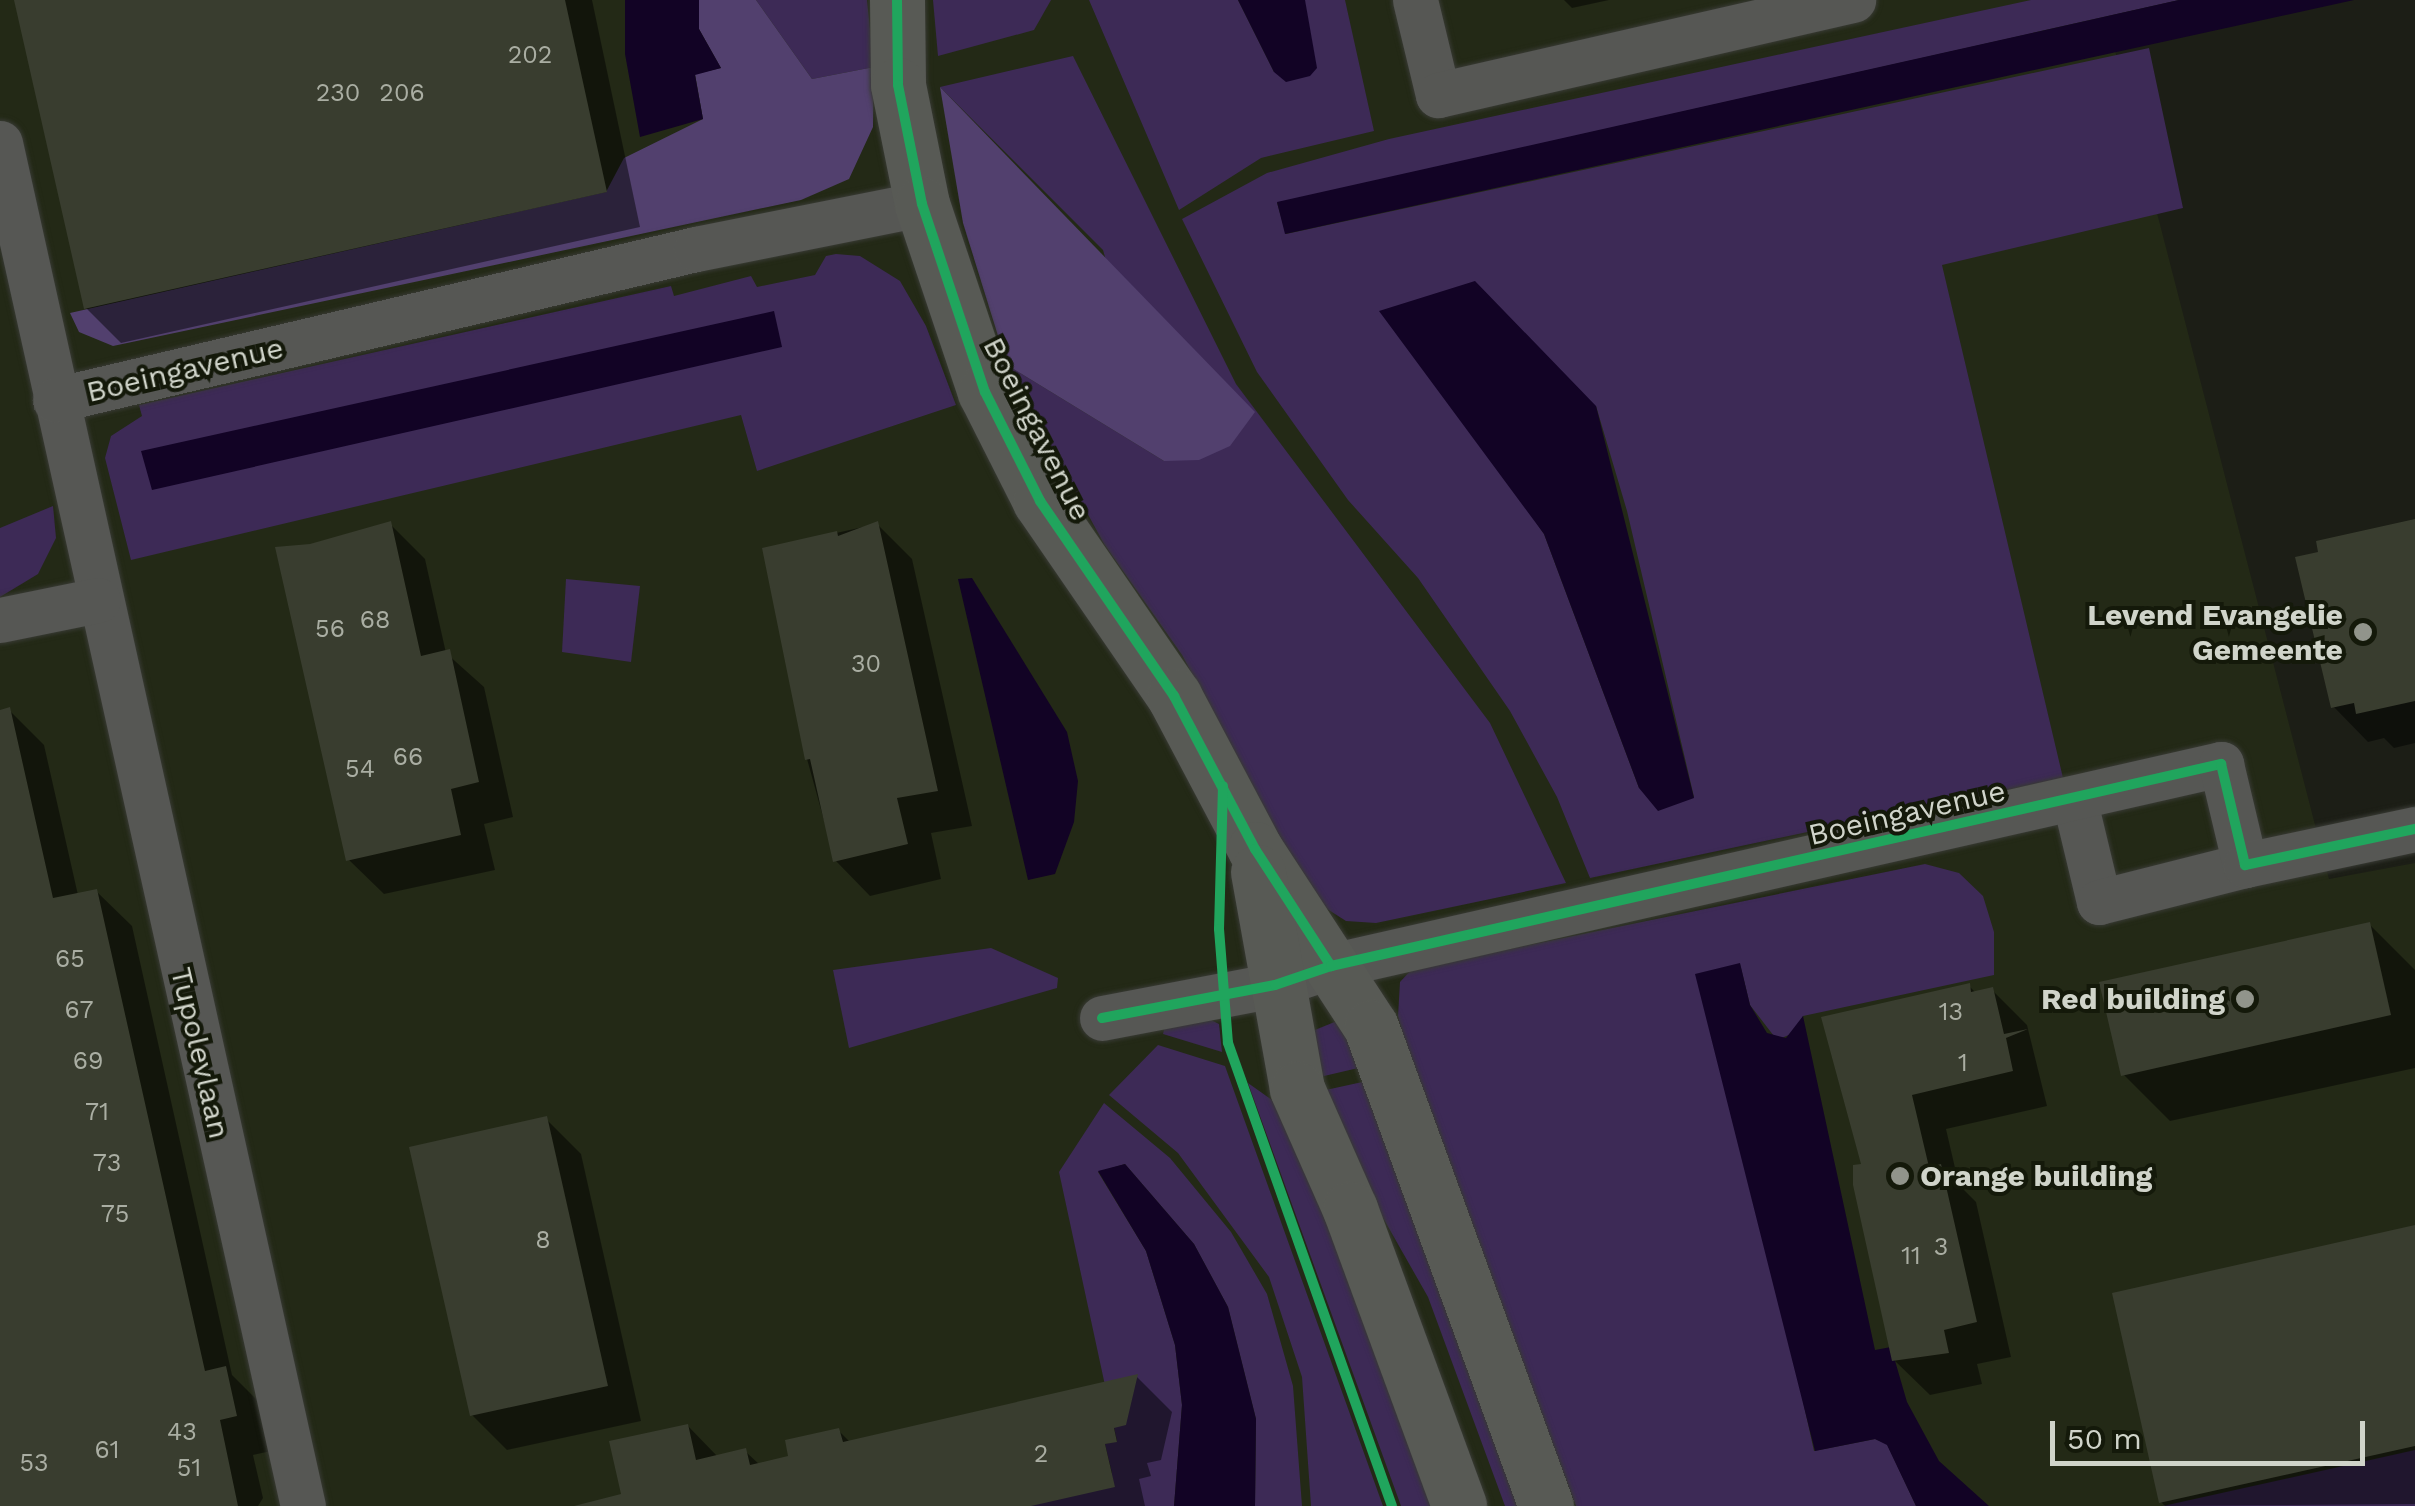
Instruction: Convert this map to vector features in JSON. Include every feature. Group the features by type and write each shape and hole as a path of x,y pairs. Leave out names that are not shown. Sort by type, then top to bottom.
{"street":[{"name":"Boeingavenue","path":"897,0 898,85 922,204 946,292 1006,436 1056,526 1182,711 1255,849 1381,1048 1546,1506"},
{"path":"1415,0 1438,95 1694,18 1853,0"},
{"name":"Boeingavenue","path":"0,144 55,400 696,249 922,204"},
{"name":"Tupolevlaan","path":"55,400 303,1506"},
{"path":"0,620 98,600"},
{"name":"Boeingavenue","path":"1102,1018 1276,985 1330,966 2221,764 2245,865"},
{"path":"2074,798 2099,902 2245,865 2415,829"},
{"name":"Boeingavenue","path":"1255,849 1276,985 1298,1089 1350,1210 1459,1506"}],"shaded area":[{"path":"0,0 2102,0 2329,879 2415,863 2415,1506 0,1506"},
{"path":"625,0 699,0 699,29 721,68 695,75 703,119 640,137 625,54"},
{"path":"699,0 756,0 812,79 874,67 873,127 849,179 801,200 113,346 79,332 70,313 606,192 624,158 703,119 695,74 721,68 699,29"},
{"path":"756,0 867,0 874,67 812,79"},
{"path":"933,0 1051,0 1034,30 938,56"},
{"path":"1089,0 1238,0 1274,72 1305,0 1345,0 1374,131 1261,158 1179,210"},
{"path":"1238,0 1305,0 1317,68 1310,76 1286,82 1274,72"},
{"path":"2031,0 2179,0 1277,203 1286,234 2149,48 2183,208 1942,265 2063,778 1590,878 1557,797 1510,711 1418,578 1348,500 1257,372 1182,219 1267,173 1389,139","holes":["1596,406 1627,511 1694,797 1639,788 1544,534 1501,471"]},
{"path":"2179,0 2354,0 1285,234 1277,202"},
{"path":"1073,56 1236,384 1490,723 1566,883 1376,923 1346,921 1313,900 1182,655 1104,544 1007,365 1164,461 1103,250 940,87"},
{"path":"940,87 1255,412 1230,446 1199,460 1164,461 1007,365 963,223"},
{"path":"826,256 860,256 900,281 926,326 956,405 757,471 741,415 131,560 105,458 111,436 142,416 139,405 671,286 674,296 751,276 757,287 815,275"},
{"path":"1475,281 1596,406 1694,798 1658,811 1639,788 1544,534 1379,311"},
{"path":"774,311 782,347 152,490 141,451"},
{"path":"53,506 56,538 38,574 0,597 0,528"},
{"path":"972,578 1067,732 1078,781 1074,822 1055,874 1028,880 958,579"},
{"path":"566,579 640,586 631,662 562,652"},
{"path":"1925,864 1959,873 1983,896 1994,932 1994,975 1803,1016 1796,1032 1777,1040 1750,1005 1740,964 1781,1302 1814,1451 1875,1439 1887,1444 1916,1506 1576,1506 1414,1078 1398,1016 1400,982 1412,969"},
{"path":"991,948 1058,978 1057,988 849,1048 833,970"},
{"path":"1740,963 1750,1005 1767,1033 1786,1038 1803,1016 1875,1350 1891,1347 1907,1402 1939,1461 1989,1506 1916,1506 1887,1445 1875,1439 1815,1451 1695,974"},
{"path":"1209,1019 1219,1024 1222,1052 1163,1034 1165,1025"},
{"path":"1337,1021 1371,1065 1307,1080 1310,1032"},
{"path":"1158,1045 1225,1066 1383,1506 1311,1506 1302,1377 1269,1277 1178,1153 1109,1095"},
{"path":"1376,1079 1530,1506 1505,1506 1428,1297 1312,1093"},
{"path":"1248,1083 1272,1100 1286,1099 1435,1506 1401,1506"},
{"path":"1104,1103 1170,1158 1231,1232 1267,1294 1293,1386 1302,1506 1255,1506 1256,1419 1228,1307 1194,1244 1125,1164 1098,1172 1146,1251 1175,1345 1182,1405 1174,1506 967,1506 1112,1473 1105,1444 1117,1441 1059,1172"},
{"path":"1125,1164 1194,1244 1228,1307 1256,1419 1255,1506 1174,1506 1182,1405 1175,1345 1146,1251 1098,1171"},
{"path":"2415,1450 2415,1506 2163,1506"}],"building":[{"path":"14,0 565,0 607,192 84,309"},
{"name":"Levend Evangelie Gemeente","path":"2415,519 2415,701 2356,714 2354,703 2331,708 2295,557 2318,552 2316,541"},
{"path":"391,521 421,656 450,649 479,782 451,789 461,835 346,861 275,547 310,544"},
{"path":"878,521 938,791 897,798 908,844 833,862 810,759 805,760 762,548 837,531 838,536"},
{"path":"10,707 53,898 97,889 205,1371 226,1366 237,1416 220,1420 238,1506 0,1506 0,710"},
{"name":"Red building","path":"2370,922 2391,1015 2121,1076 2099,982"},
{"name":"Orange building","path":"1970,983 1971,992 1993,987 2004,1034 2028,1029 2006,1038 2013,1071 1912,1095 1929,1167 1941,1164 1977,1322 1944,1330 1949,1353 1892,1361 1853,1185 1853,1165 1861,1164 1821,1017"},
{"path":"547,1116 608,1386 470,1416 409,1147"},
{"path":"2415,1225 2415,1446 2159,1503 2112,1293"},
{"path":"1138,1374 1126,1425 1114,1428 1117,1442 1105,1444 1115,1487 1031,1506 574,1506 621,1494 609,1441 688,1424 696,1460 746,1448 750,1465 788,1456 785,1440 839,1428 843,1442"}],"cycle path":[{"path":"897,0 898,85 922,204 985,392 1040,501 1174,696 1255,849 1331,966"},
{"path":"1102,1018 1275,985 1331,966 2221,764 2245,865 2415,829"},
{"path":"1223,786 1219,929 1228,1043 1392,1506"}],"place":[{"name":"Levend Evangelie Gemeente","path":"2363,632"},
{"name":"Red building","path":"2245,999"},
{"name":"Orange building","path":"1900,1176"}]}
